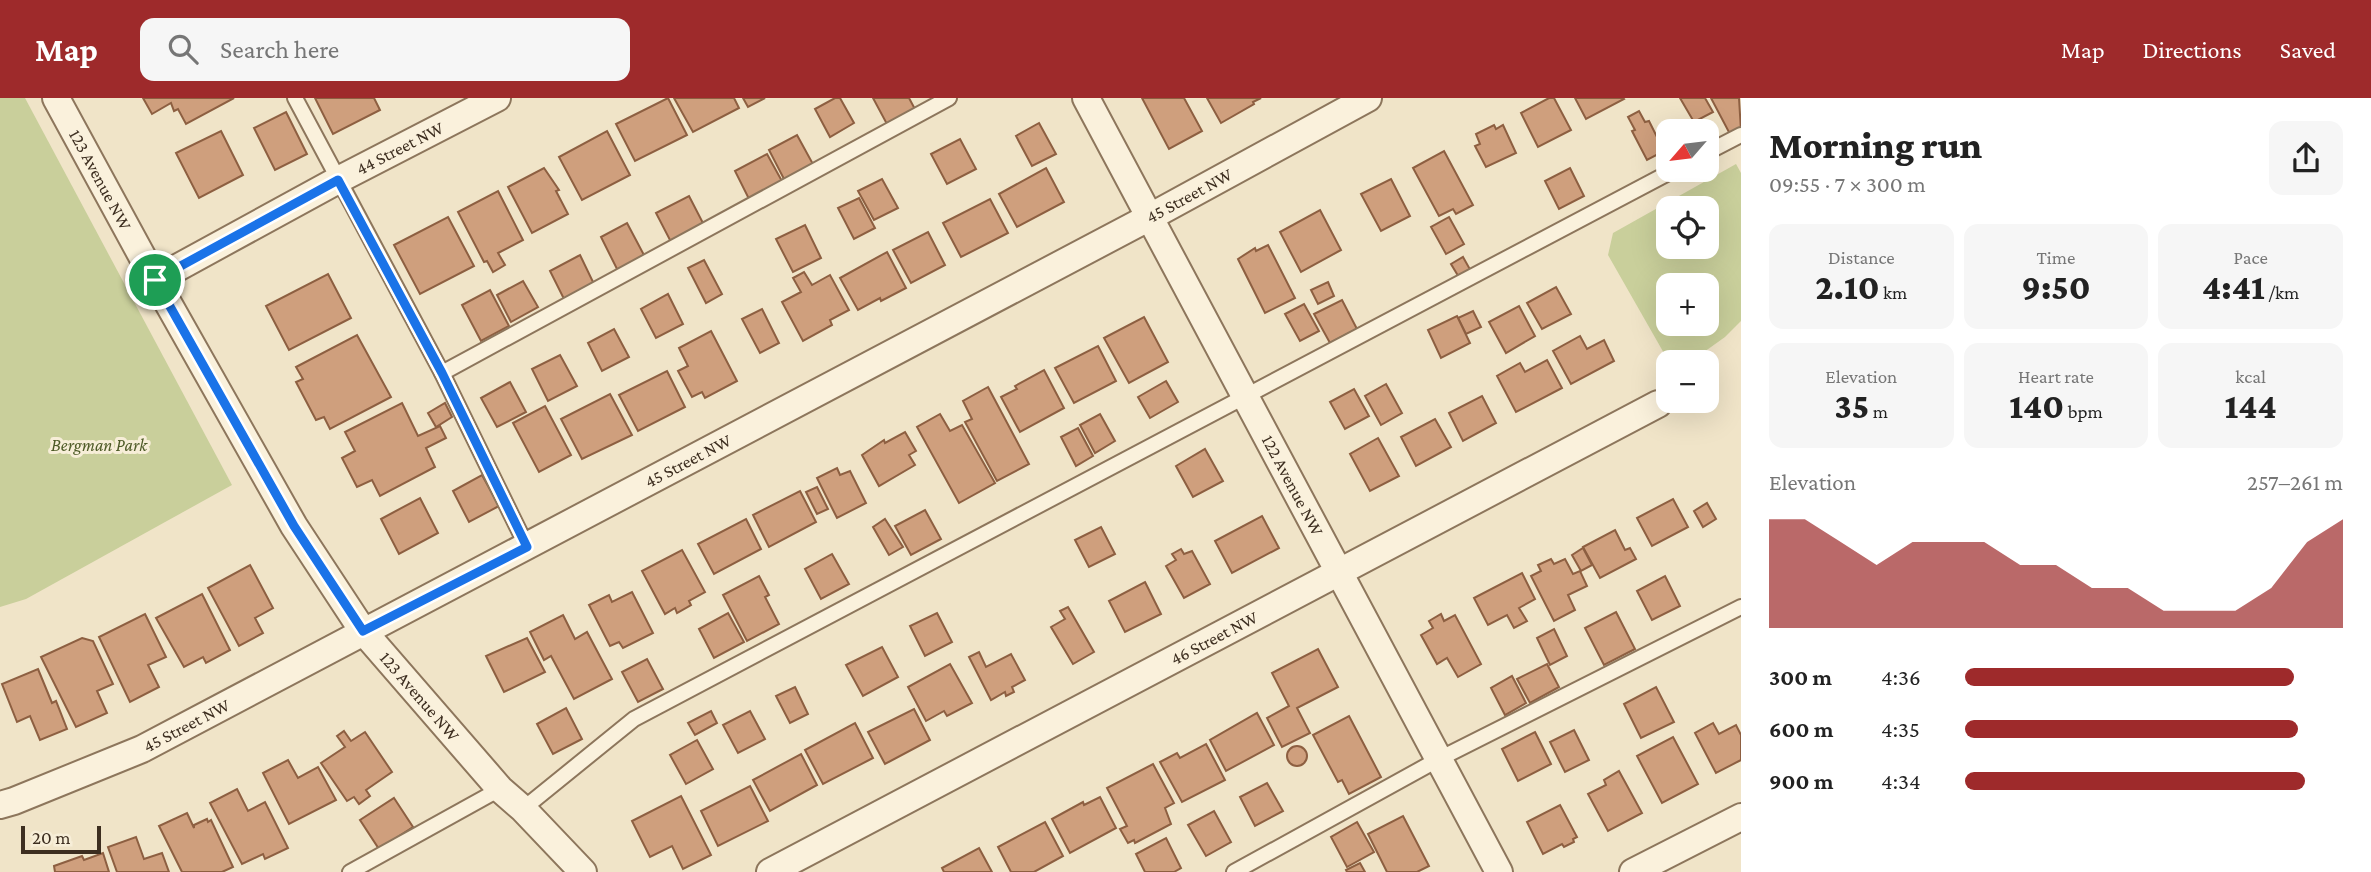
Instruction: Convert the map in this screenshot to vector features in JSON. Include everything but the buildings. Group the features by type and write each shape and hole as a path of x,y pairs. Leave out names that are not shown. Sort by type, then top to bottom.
{"street":[{"name":"123 Avenue NW","path":"57,98 155,280 294,526 363,631 500,789 523,809 583,872"},
{"name":"44 Street NW","path":"155,280 338,180 497,98"},
{"name":"122 Avenue NW","path":"1086,98 1499,872"},
{"name":"45 Street NW","path":"0,805 142,749 1150,217 1368,98"},
{"name":"46 Street NW","path":"770,872 1656,405"},
{"path":"1633,872 1741,817"}],"lane":[{"path":"295,98 442,373 527,547"},
{"path":"442,373 949,98"},
{"path":"1719,146 1741,135"},
{"path":"523,809 634,719 1656,179"},
{"path":"1234,872 1439,759 1741,607"},
{"path":"350,872 500,789"}],"green space":[{"name":"Bergman Park","path":"0,98 25,98 232,485 26,599 0,607"},
{"path":"1736,164 1741,173 1741,321 1707,350 1662,350 1608,255 1613,233 1656,209 1656,259 1719,259 1719,196 1679,196 1704,182 1719,182 1719,174"}],"route":[{"path":"338,180 442,373 527,547 363,631 294,526 155,280 338,180"}]}
